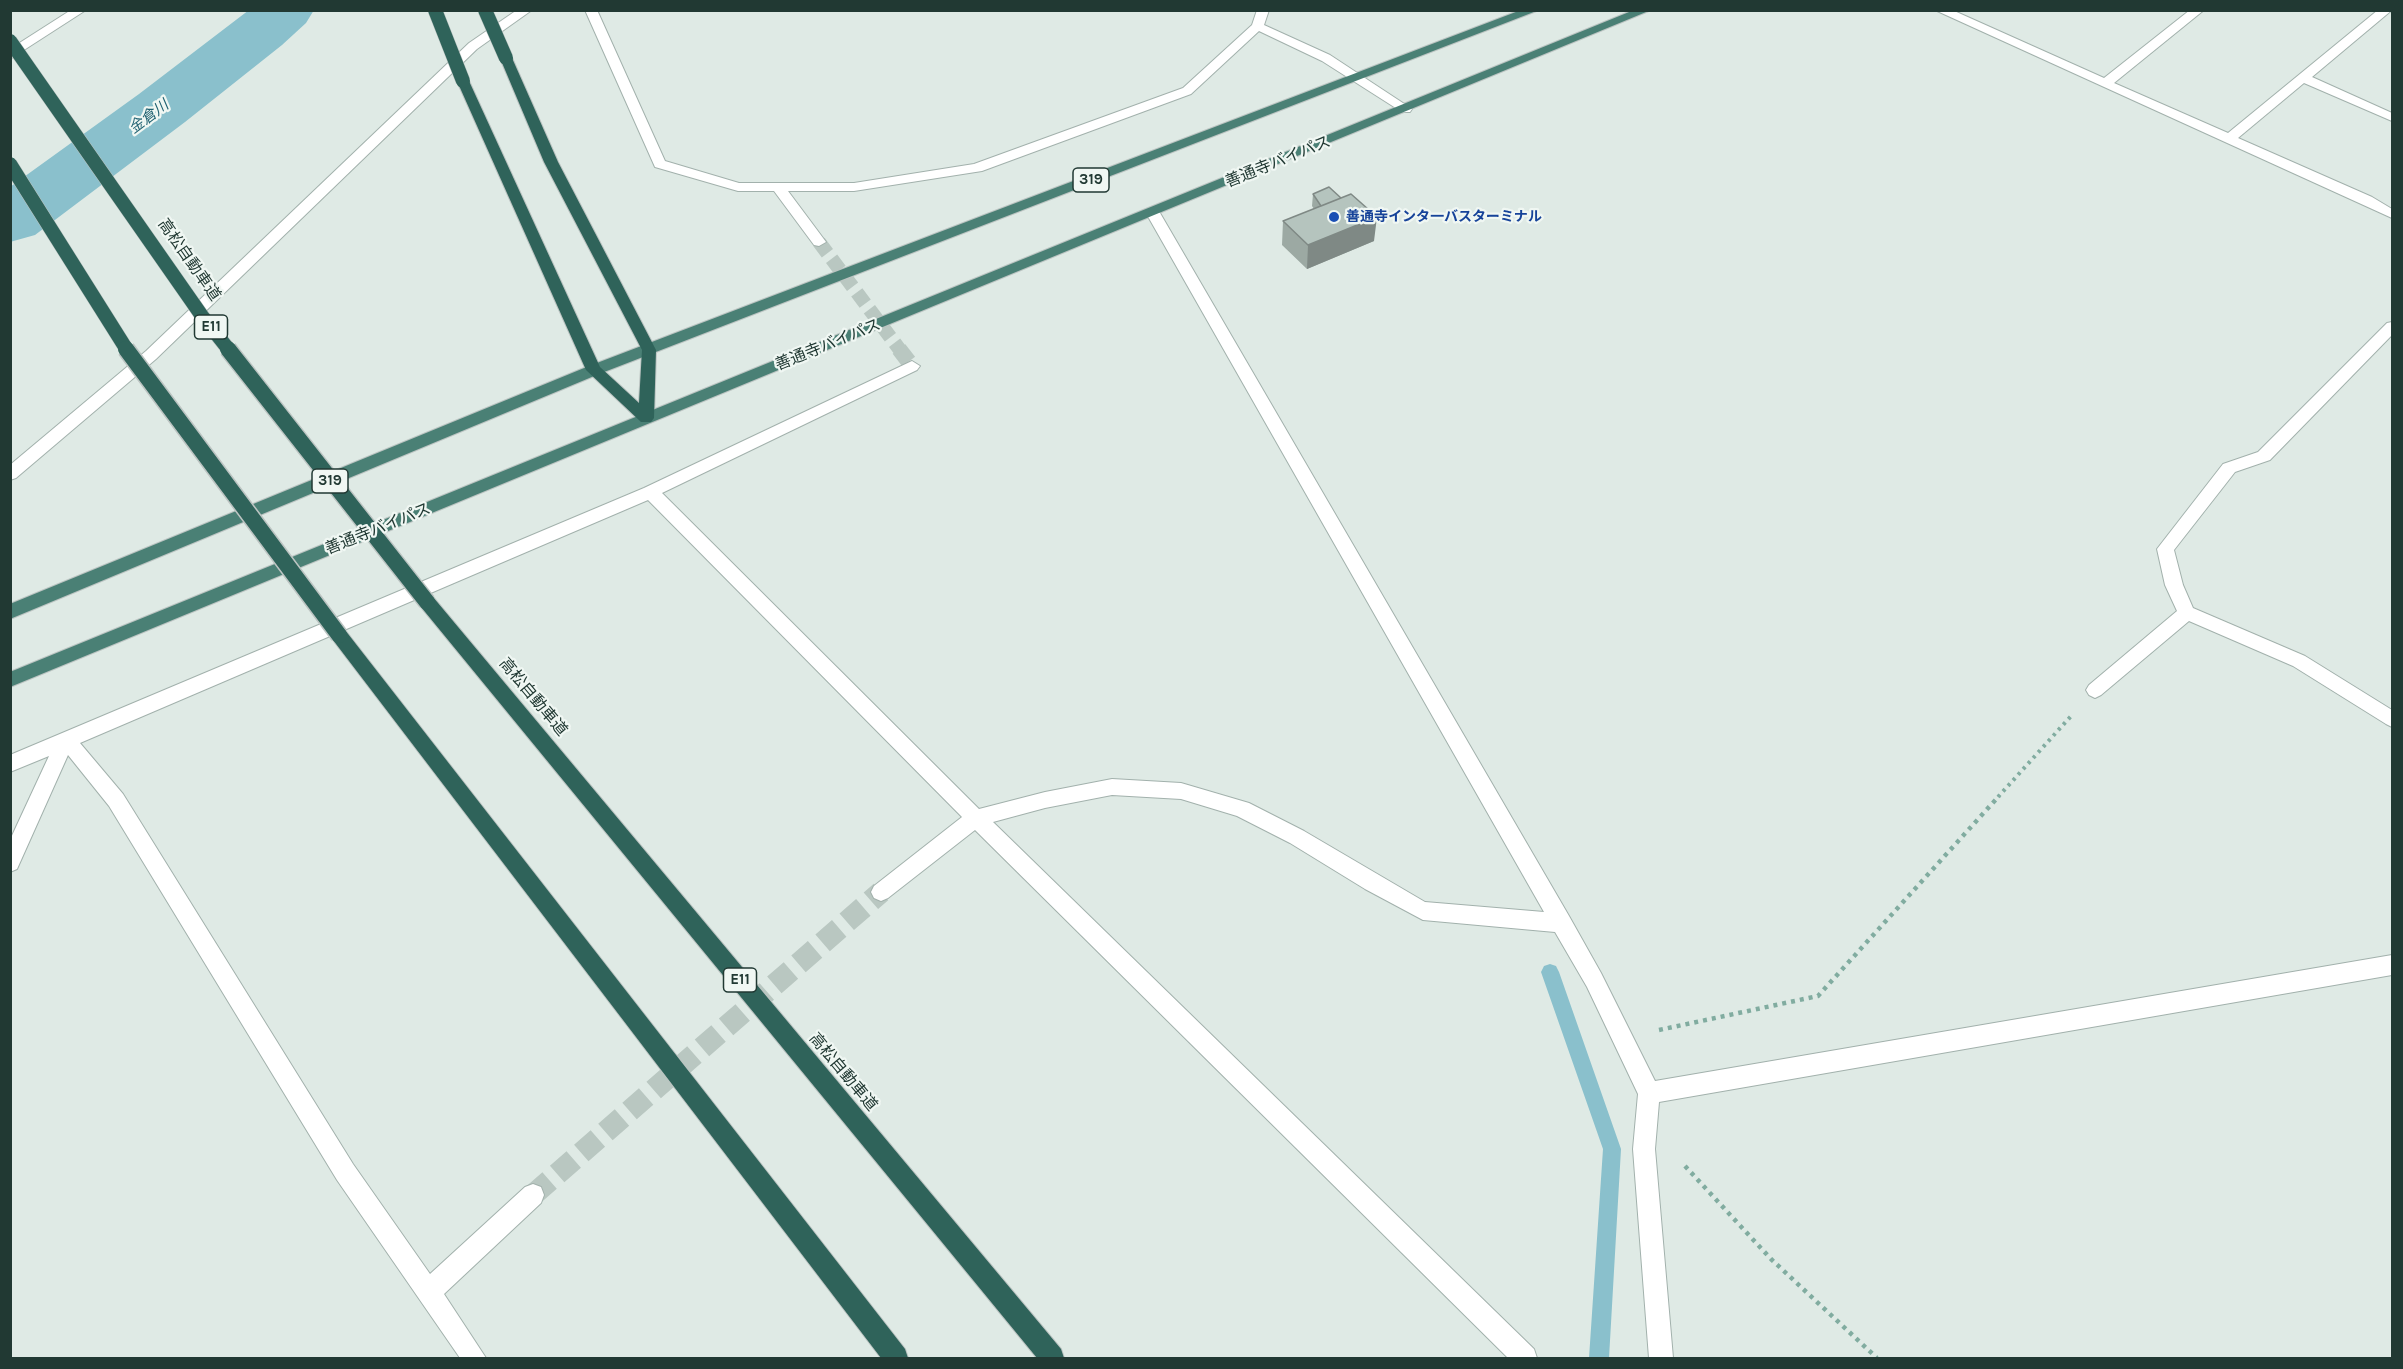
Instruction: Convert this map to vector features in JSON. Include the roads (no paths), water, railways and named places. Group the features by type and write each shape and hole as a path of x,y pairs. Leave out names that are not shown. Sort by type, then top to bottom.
{"highway":[{"path":"435,10 463,81 594,370 646,418"},
{"path":"485,10 551,162 649,350 646,418"},
{"name":"319","path":"10,612 594,370 1533,10"},
{"name":"善通寺バイパス","path":"10,680 1645,10"},
{"name":"高松自動車道","path":"10,41 202,316 427,602 1052,1359"},
{"path":"10,164 122,343 339,635 896,1359"}],"street":[{"path":"10,55 81,10"},
{"path":"10,474 151,355 473,46 526,10"},
{"path":"591,10 660,164 738,187 854,188 977,168 1187,91 1258,26 1263,10"},
{"path":"1941,10 2367,200 2392,214"},
{"path":"2104,84 2198,10"},
{"path":"2229,139 2386,10"},
{"path":"1258,26 1326,58 1406,109"},
{"path":"2303,78 2392,117"},
{"path":"778,187 819,242"},
{"path":"1153,213 1562,923 1594,980 1649,1093 1644,1149 1660,1359"},
{"path":"2392,327 2264,456 2229,468 2165,549 2174,585 2187,613 2299,661 2392,719"},
{"path":"10,764 650,492 912,366"},
{"path":"650,492 976,818 1525,1359"},
{"path":"2095,690 2187,613"},
{"path":"10,863 66,739"},
{"path":"66,739 116,800 345,1172 474,1359"},
{"path":"881,891 976,818 1112,787 1181,791 1242,809 1297,837 1423,911 1562,923"},
{"path":"1649,1093 2392,965"},
{"path":"429,1291 533,1195"}],"waterway":[{"name":"金倉川","path":"10,220 162,108 261,32 285,10"},
{"path":"1550,972 1612,1149 1599,1358"}],"tunnel":[{"path":"819,242 900,350"},
{"path":"899,349 912,366"},
{"path":"533,1195 881,892"}],"place":[{"name":"善通寺インタ一バスターミナル","path":"1334,217"}]}
